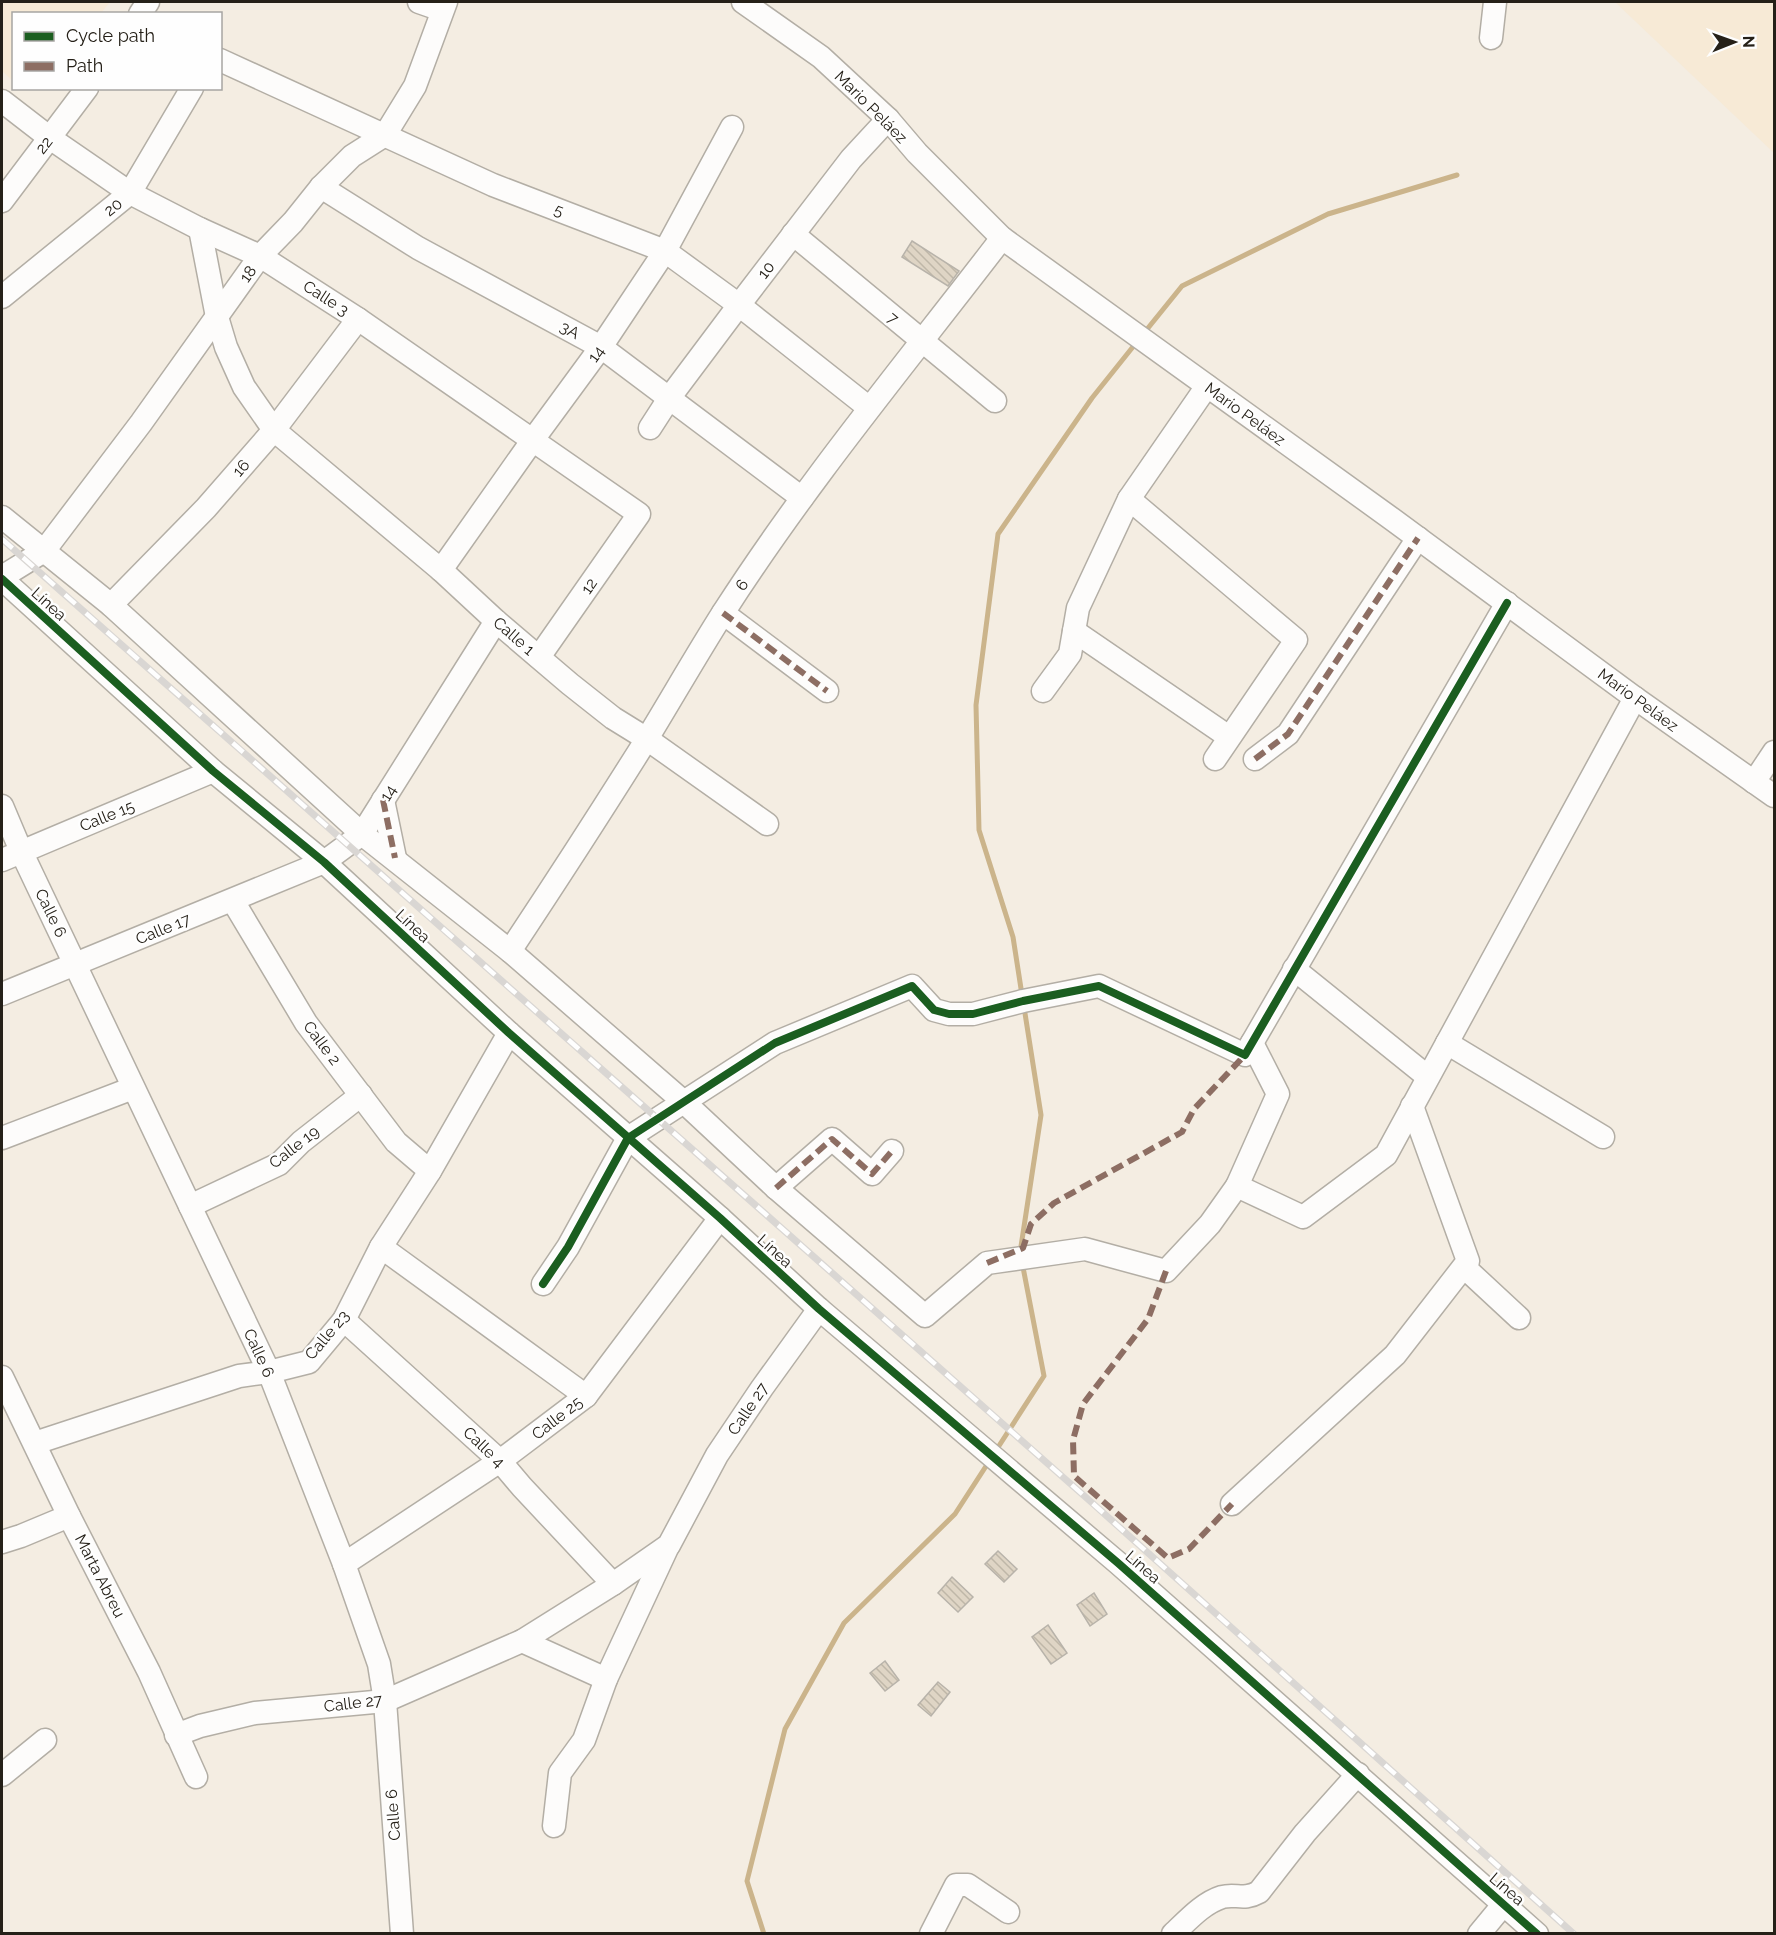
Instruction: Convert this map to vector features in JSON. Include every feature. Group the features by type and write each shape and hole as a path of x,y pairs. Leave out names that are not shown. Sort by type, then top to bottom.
{"street":[{"path":"419,2 444,6"},
{"name":"Mario Peláez","path":"743,2 821,57 888,119 917,153 1002,238 1418,538 1635,699 1774,796"},
{"path":"1491,38 1495,2"},
{"name":"18","path":"44,551 141,423 260,256 293,222 321,187 352,156 385,135 415,86 444,6"},
{"name":"5","path":"222,61 493,184 665,251 739,305 868,407"},
{"name":"22","path":"2,201 86,90"},
{"name":"20","path":"2,297 130,193 191,90"},
{"name":"Calle 3","path":"2,101 50,138 130,193 200,229 260,256 358,319 639,514"},
{"name":"10","path":"650,428 670,397 851,159 888,119"},
{"name":"14","path":"441,570 601,347 665,251 732,127"},
{"name":"3A","path":"321,187 418,248 601,347 802,498"},
{"name":"Calle 1","path":"200,229 217,317 226,347 244,387 274,430 441,570 496,621 613,718 647,739 767,824"},
{"name":"7","path":"794,234 922,343 995,401"},
{"name":"6","path":"510,951 647,739 723,613 802,498 868,407 922,343 1002,238"},
{"name":"16","path":"111,604 206,508 274,430 358,319"},
{"path":"1042,691 1070,654 1078,608 1129,499 1207,386"},
{"path":"1129,499 1296,640 1215,759"},
{"name":"12","path":"539,657 639,514"},
{"path":"2,517 111,604 362,834 510,951 685,1102 776,1188 925,1316 987,1263 1085,1249 1166,1271 1210,1224 1237,1186 1278,1094 1252,1043"},
{"path":"1255,759 1288,734 1418,538"},
{"path":"2,578 44,551"},
{"name":"Línea","path":"2,578 213,771 324,862 508,1033 720,1218 819,1309 1118,1563 1537,1934"},
{"path":"543,1284 568,1247 628,1138 775,1043 912,987 934,1010 949,1014 973,1014 1023,1001 1099,986 1245,1055 1507,603"},
{"path":"723,613 827,692"},
{"name":"14","path":"324,862 362,834 496,621"},
{"path":"1074,631 1229,737"},
{"path":"1237,1186 1303,1217 1386,1155 1635,699"},
{"path":"1754,782 1774,752"},
{"name":"Calle 15","path":"11,856 213,771"},
{"path":"383,800 395,858"},
{"name":"Calle 6","path":"2,806 11,856 76,964 269,1372 344,1563 379,1664 385,1701 402,1934"},
{"name":"Calle 17","path":"2,994 324,862"},
{"name":"Calle 2","path":"233,901 306,1023 396,1143 430,1172"},
{"path":"1294,969 1428,1077"},
{"name":"Calle 23","path":"35,1443 239,1376 269,1372 309,1362 344,1320 381,1247 430,1172 508,1033"},
{"path":"1447,1043 1603,1137"},
{"path":"2,1138 133,1088"},
{"name":"Calle 19","path":"190,1206 279,1164 301,1142 361,1095"},
{"path":"1232,1504 1395,1355 1468,1262 1412,1106"},
{"path":"776,1188 832,1139 872,1174 892,1151"},
{"name":"Calle 25","path":"344,1563 500,1461 586,1396 720,1218"},
{"path":"381,1247 586,1396"},
{"path":"1464,1268 1519,1318"},
{"name":"Calle 27","path":"554,1826 560,1773 584,1740 606,1679 669,1545 717,1455 819,1309"},
{"name":"Calle 4","path":"344,1320 500,1461 613,1584"},
{"name":"Marta Abreu","path":"2,1377 69,1516 149,1672 196,1777"},
{"path":"2,1542 69,1516"},
{"name":"Calle 27","path":"176,1735 200,1726 255,1713 385,1701 522,1641 613,1584 669,1545"},
{"path":"522,1641 606,1679"},
{"path":"2,1775 45,1740"},
{"path":"1173,1934 1209,1903 1225,1896 1250,1898 1259,1892 1305,1833 1358,1774"},
{"path":"931,1934 956,1885 968,1885 1008,1912"},
{"path":"1479,1934 1503,1905"}],"shaded area":[{"path":"2,2 110,2 102,12 12,12 12,80 2,71"},
{"path":"1615,2 1774,2 1774,153"}],"building":[{"path":"912,241 959,271 948,286 902,257"},
{"path":"998,1551 1017,1569 1004,1582 985,1564"},
{"path":"952,1577 973,1597 958,1612 938,1593"},
{"path":"1094,1593 1107,1614 1090,1626 1077,1605"},
{"path":"1048,1625 1067,1653 1051,1664 1032,1637"},
{"path":"885,1661 899,1680 885,1691 870,1673"},
{"path":"938,1682 950,1692 931,1716 918,1705"}],"waterway":[{"path":"1144,333 1182,286 1328,214 1457,175"},
{"path":"1022,995 1013,937 979,830 976,705 998,534 1092,398 1136,343"},
{"path":"1020,1253 1041,1115 1024,1007"},
{"path":"995,1452 1044,1376 1022,1262"},
{"path":"764,1934 747,1881 785,1729 844,1623 955,1514 990,1460"}],"railway":[{"path":"2,539 1090,1501 1574,1934"}],"marked path":[{"path":"1255,759 1288,734 1418,538"},
{"path":"723,613 827,691"},
{"path":"383,800 395,858"},
{"path":"987,1263 1023,1248 1031,1224 1054,1203 1182,1132 1194,1109 1245,1055"},
{"path":"776,1188 832,1139 872,1174 892,1151"},
{"path":"1166,1271 1148,1319 1083,1404 1073,1440 1074,1476 1168,1558 1189,1549 1232,1504"}],"cycle path":[{"path":"2,579 213,771 324,862 509,1033 720,1218 819,1309 1118,1563 1537,1934"},
{"path":"543,1284 568,1247 628,1138 775,1043 912,986 934,1010 949,1014 973,1014 1023,1001 1099,986 1245,1055 1507,603"}]}
